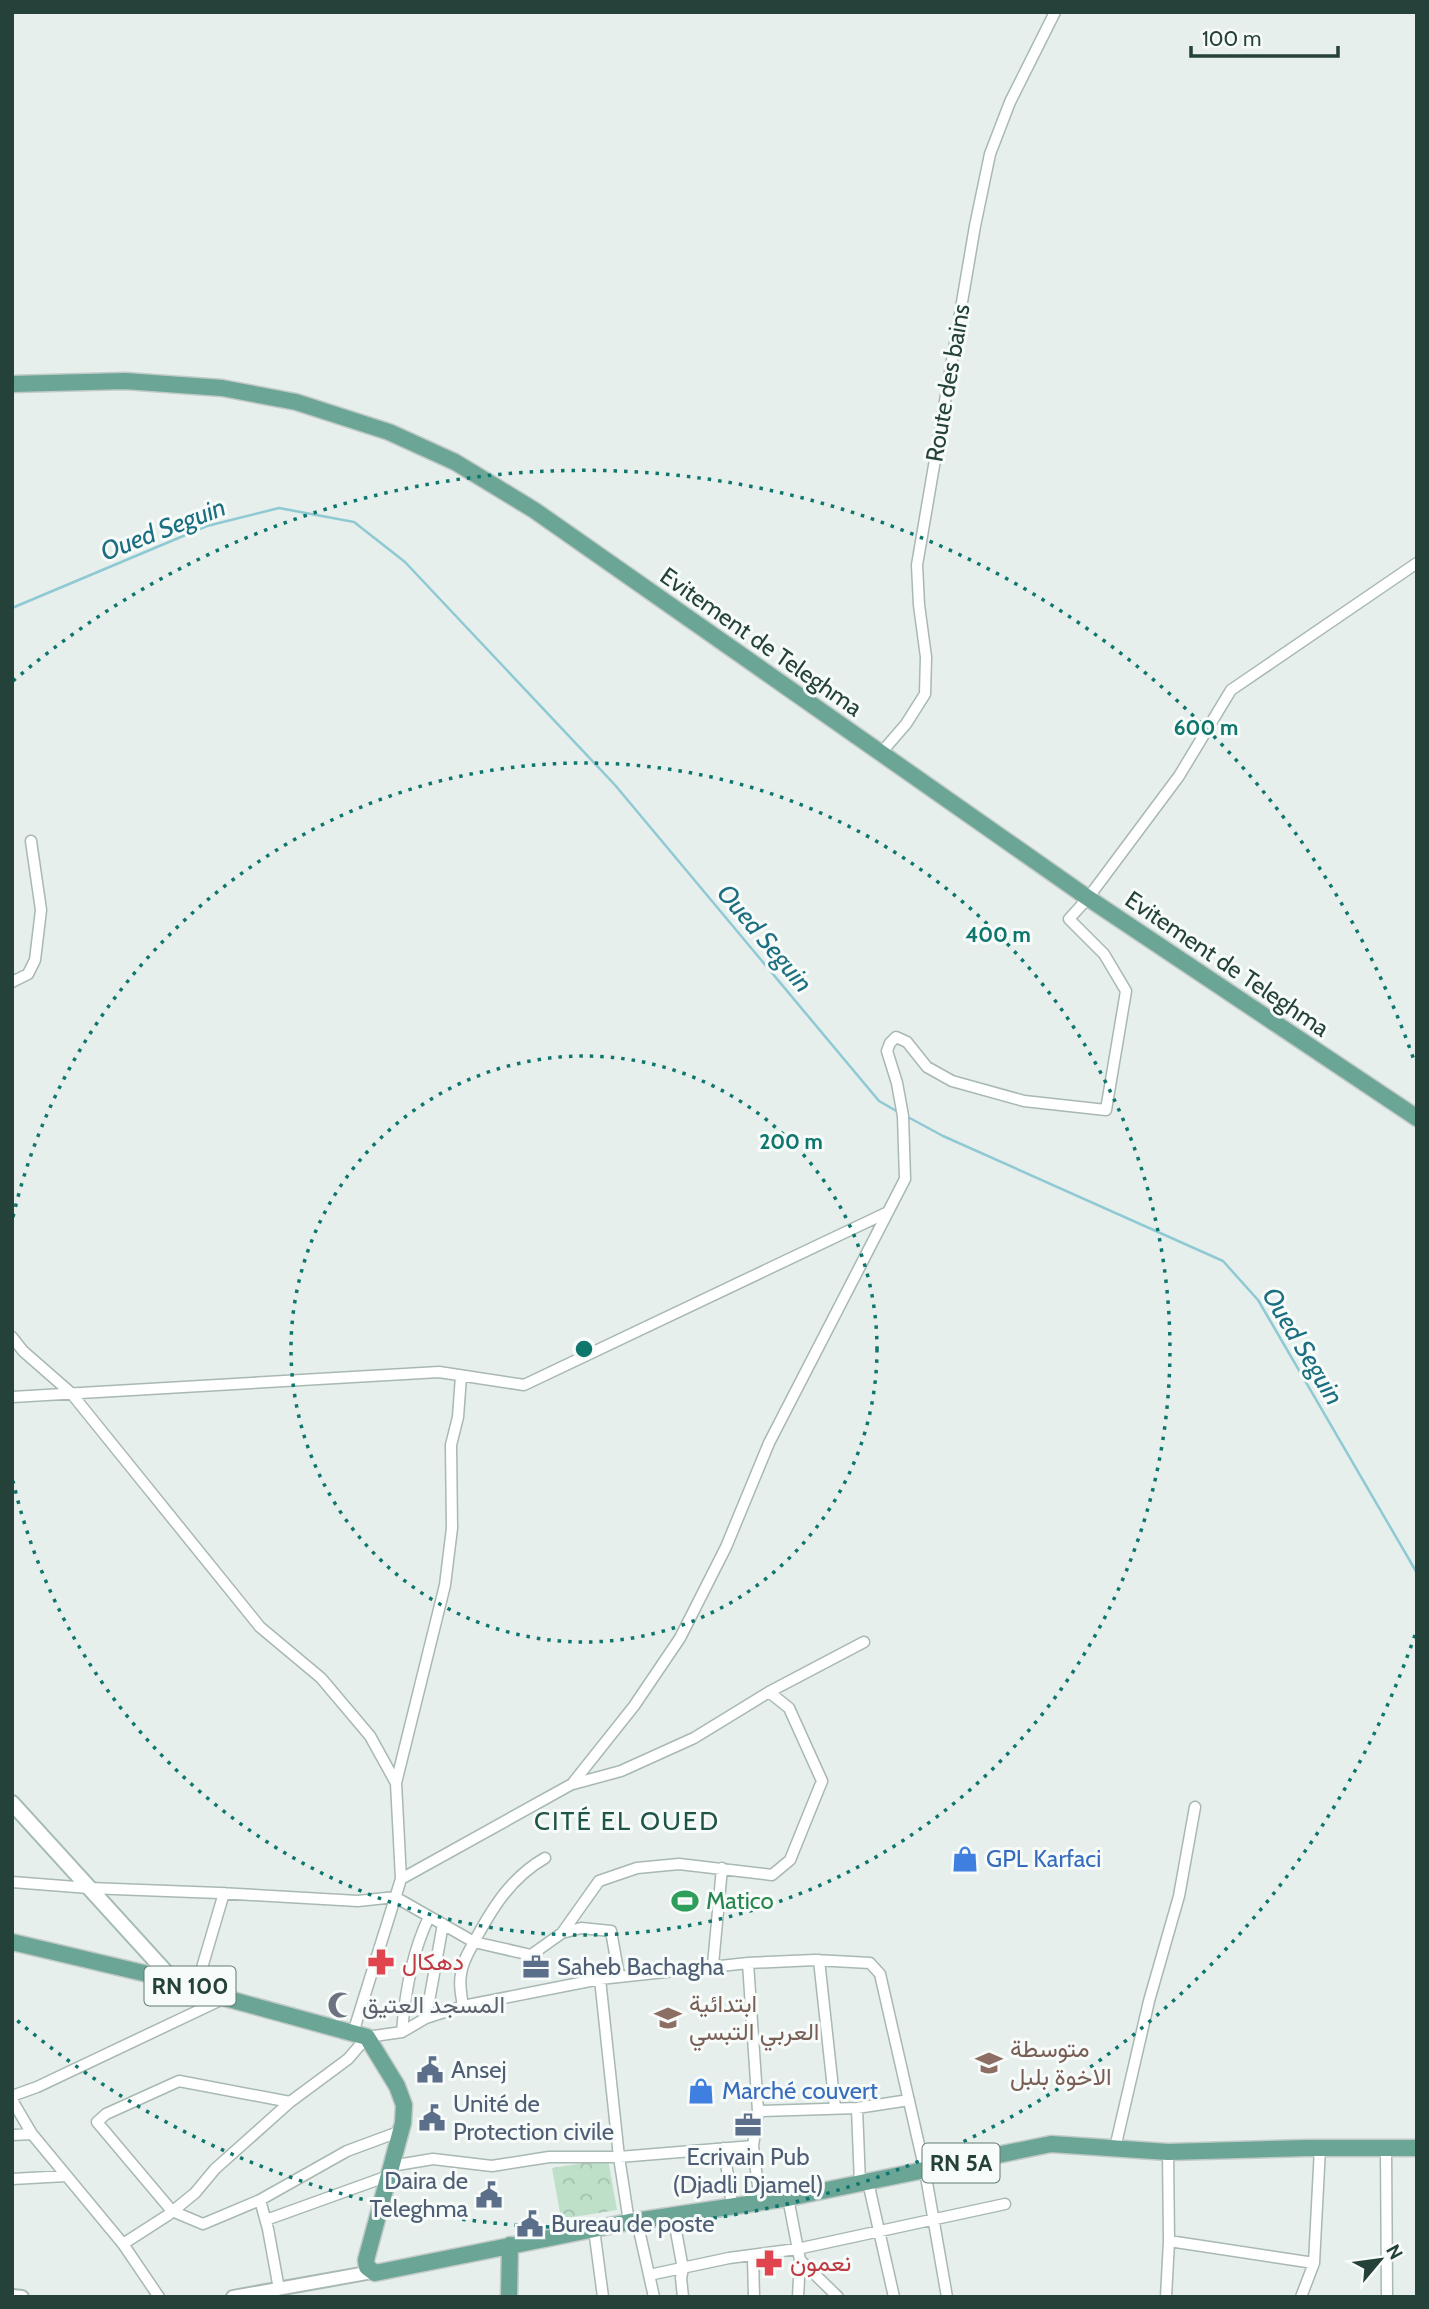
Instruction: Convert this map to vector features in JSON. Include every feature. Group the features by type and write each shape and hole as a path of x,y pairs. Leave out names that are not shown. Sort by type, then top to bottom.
{"main road":[{"name":"Evitement de Teleghma","path":"12,384 125,381 222,388 296,402 388,432 455,462 534,510 1088,898 1417,1118"},
{"path":"12,1803 173,1980"},
{"name":"RN 100","path":"12,1942 173,1980 225,1998 360,2035"},
{"path":"360,2035 397,2086 404,2105 401,2131 366,2260 367,2267 378,2274 510,2245 509,2297"},
{"name":"RN 5A","path":"510,2245 673,2215 788,2198 1051,2144 1168,2152 1417,2148"}],"street":[{"name":"Route des bains","path":"880,754 906,724 925,694 926,657 917,565 989,154 1010,102 1055,12"},
{"path":"572,1784 634,1706 680,1637 726,1547 769,1443 905,1179 905,1144 897,1083 887,1051 890,1043 896,1037 907,1042 927,1067 952,1081 1024,1101 1106,1110 1126,991 1104,954 1069,919 1088,898 1179,776 1231,690 1417,563"},
{"path":"12,982 28,974 35,960 41,910 31,841"},
{"path":"12,1397 439,1372 524,1385 888,1212"},
{"path":"12,1338 71,1394 260,1627 321,1678 370,1737 396,1783"},
{"path":"123,2245 195,2193 215,2169 290,2102 348,2059 360,2035 401,1879 396,1783 445,1585 452,1528 451,1445 458,1417 461,1376"},
{"path":"401,1879 572,1784 621,1771 695,1738 769,1692 864,1642"},
{"path":"12,1882 358,1901 395,1897 474,1942 531,1955 562,1933 599,1881 637,1868 679,1864 772,1875 790,1860 822,1781 789,1708 769,1692"},
{"path":"1115,2148 1149,2001 1179,1896 1195,1807"},
{"path":"463,2006 461,1972 484,1922 505,1892 545,1858"},
{"path":"713,1965 722,1868"},
{"path":"196,1988 224,1893"},
{"path":"402,2032 404,1999 421,1934 429,1917"},
{"path":"426,2018 443,1924"},
{"path":"562,1933 581,1928 611,1931 619,1976"},
{"path":"360,2035 402,2032 426,2018 463,2006 619,1976 748,1963 819,1960 870,1963 880,1974 925,2171 947,2297"},
{"path":"819,1960 835,2107"},
{"path":"748,1963 758,2110 753,2146 760,2202"},
{"path":"600,1979 619,2157 633,2222 654,2297"},
{"path":"159,2297 123,2245 32,2134 12,2098 225,1998"},
{"path":"290,2102 179,2081 106,2114 97,2122 172,2211 203,2224 260,2200 347,2151 401,2131"},
{"path":"758,2110 858,2108 909,2100"},
{"path":"858,2108 864,2183 880,2229 894,2297"},
{"path":"12,2135 32,2134"},
{"path":"265,2220 389,2171 433,2159 492,2166 548,2157 619,2157 753,2146"},
{"path":"724,2148 732,2206"},
{"path":"1301,2297 1314,2263 1321,2148"},
{"path":"1386,2149 1387,2297"},
{"path":"1167,2297 1168,2152"},
{"path":"12,2179 66,2176"},
{"path":"788,2198 800,2260 798,2297"},
{"path":"260,2200 279,2289"},
{"path":"649,2275 729,2258 753,2257 797,2249 1005,2204"},
{"path":"673,2215 683,2269 683,2297"},
{"path":"594,2229 603,2297"},
{"path":"1169,2241 1314,2263"},
{"path":"753,2257 754,2297"},
{"path":"800,2260 838,2297"},
{"path":"233,2297 372,2272"},
{"path":"12,2296 22,2297"}],"green space":[{"path":"608,2159 617,2210 561,2219 552,2168"}],"waterway":[{"name":"Oued Seguin","path":"12,608 207,526 279,508 354,522 405,562 615,785 879,1101 900,1113"},
{"name":"Oued Seguin","path":"906,1116 943,1136 1223,1261 1258,1300 1417,1573"}],"place":[{"name":"GPL Karfaci","path":"965,1859"},
{"name":"Matico","path":"685,1901"},
{"name":"دهكال","path":"381,1962"},
{"name":"Saheb Bachagha","path":"536,1967"},
{"name":"المسجد العتيق","path":"341,2005"},
{"name":"ابتدائية العربي التبسي","path":"668,2018"},
{"name":"متوسطة الاخوة بلبل","path":"989,2063"},
{"name":"Ansej","path":"430,2070"},
{"name":"Marché couvert","path":"701,2091"},
{"name":"Unité de Protection civile","path":"432,2118"},
{"name":"Ecrivain Pub (Djadli Djamel)","path":"748,2125"},
{"name":"Daira de Teleghma","path":"489,2195"},
{"name":"Bureau de poste","path":"530,2224"},
{"name":"نعمون","path":"769,2263"}],"district":[{"name":"CITÉ EL OUED","path":"627,1821"}]}
